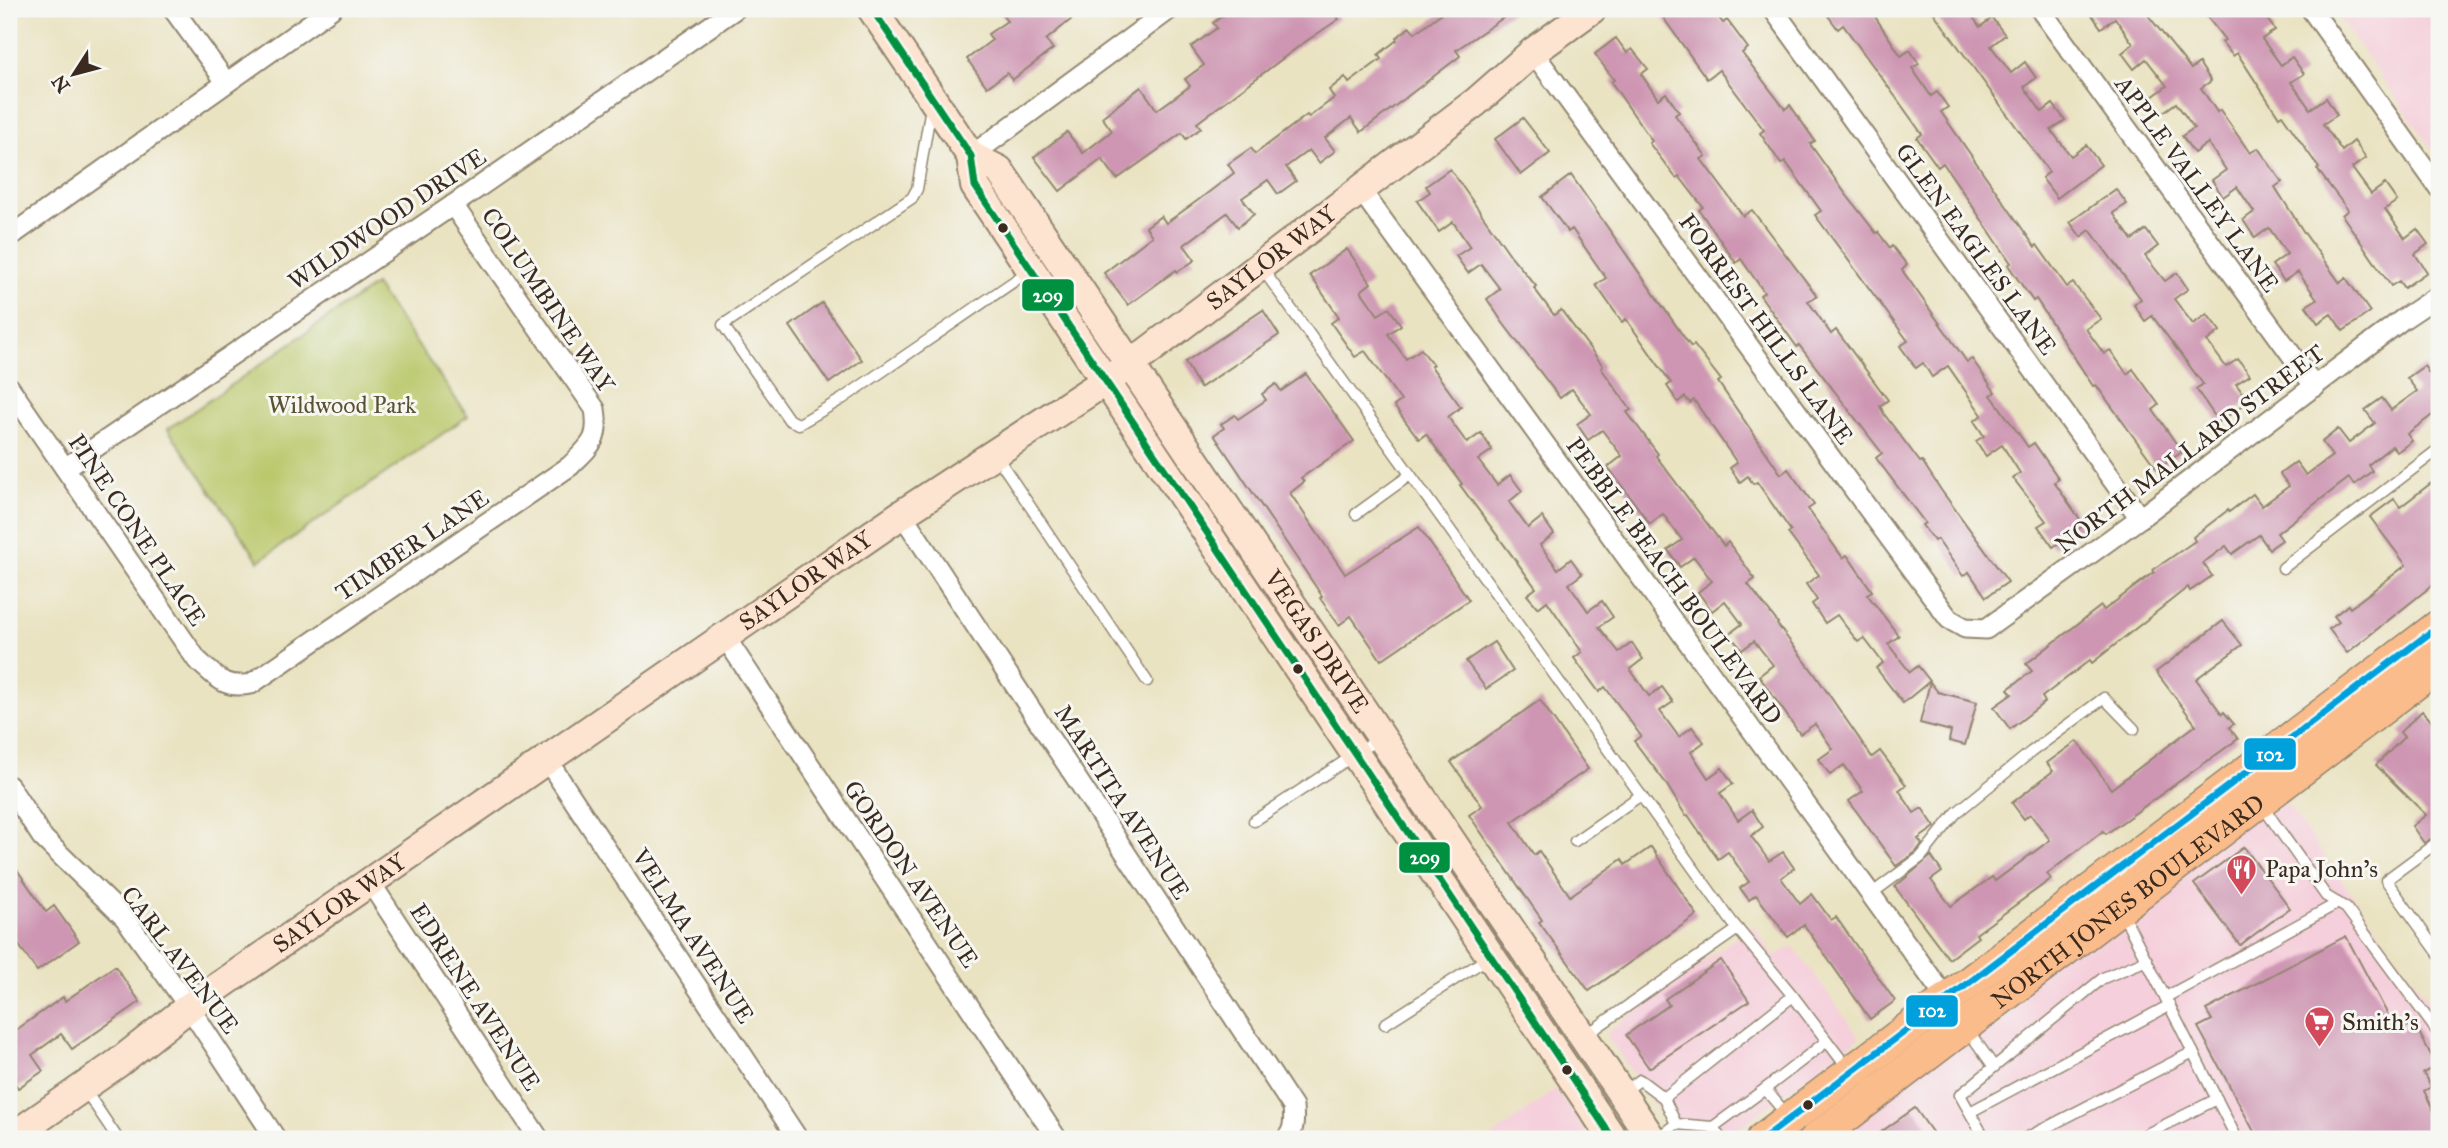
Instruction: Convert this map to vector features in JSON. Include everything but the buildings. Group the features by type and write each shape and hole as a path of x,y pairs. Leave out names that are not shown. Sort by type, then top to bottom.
{"main road":[{"name":"VEGAS DRIVE","path":"872,9 971,156 975,186 1613,1139"},
{"name":"SAYLOR WAY","path":"9,1139 189,1007 724,636 902,514 1130,365 1476,102 1533,52 1592,9"},
{"name":"VEGAS DRIVE","path":"971,156 999,170 1620,1093 1654,1139"},
{"name":"NORTH JONES BOULEVARD","path":"1763,1139 1851,1073 1956,1013 2108,898 2439,626"},
{"name":"NORTH JONES BOULEVARD","path":"2108,898 2259,802 2439,665"},
{"path":"1816,1139 1907,1070 1933,1030 1956,1013"}],"street":[{"path":"173,9 226,82"},
{"path":"9,237 331,9"},
{"name":"WILDWOOD DRIVE","path":"65,468 453,205 708,16 735,9"},
{"path":"971,156 1170,9"},
{"name":"GLEN EAGLES LANE","path":"1773,9 2140,518"},
{"name":"APPLE VALLEY LANE","path":"2040,9 2315,387"},
{"path":"2311,9 2439,188"},
{"name":"FORREST HILLS LANE","path":"1533,52 1949,619 1965,628"},
{"name":"PEBBLE BEACH BOULEVARD","path":"1360,189 1956,1013"},
{"name":"COLUMBINE WAY","path":"453,205 595,409 597,426"},
{"name":"NORTH MALLARD STREET","path":"1965,628 1986,629 2439,295"},
{"name":"PINE CONE PLACE","path":"9,387 197,660 225,685 238,687"},
{"name":"TIMBER LANE","path":"238,687 251,684 570,466 594,441 597,426"},
{"name":"MARTITA AVENUE","path":"902,514 1293,1107 1294,1120 1290,1135 1286,1139"},
{"name":"GORDON AVENUE","path":"724,636 1057,1139"},
{"name":"VELMA AVENUE","path":"547,760 798,1139"},
{"name":"CARL AVENUE","path":"9,786 42,837 125,918 189,1007 276,1139"},
{"name":"EDRENE AVENUE","path":"369,882 539,1139"}],"lane":[{"path":"933,100 917,189 912,198 723,325 789,420 799,424 842,399 1031,270"},
{"path":"1260,265 1738,929 1851,1073"},
{"path":"2283,568 2439,449"},
{"path":"995,454 1147,681"},
{"path":"1356,514 1410,475"},
{"path":"1871,894 1921,857 1956,813 2031,752 2104,698 2134,729"},
{"path":"1254,821 1381,737"},
{"path":"1575,841 1641,795"},
{"path":"2259,802 2326,896 2346,908 2439,1034"},
{"path":"2439,841 2386,880 2439,954"},
{"path":"2108,898 2128,924 2237,1139"},
{"path":"1970,1112 2339,903"},
{"path":"1583,1038 1738,929"},
{"path":"1385,1024 1490,957"},
{"path":"1985,1139 1960,1095 2103,978 2147,960"},
{"path":"1664,1098 1793,996"},
{"path":"1956,1013 1994,1067"},
{"path":"1654,1139 1676,1124 1713,1127 1827,1041"},
{"path":"2024,1139 2193,1052"},
{"path":"1620,1093 1640,1080 1664,1098 1676,1124"},
{"path":"83,1087 118,1139"},
{"path":"1765,1089 1790,1118"},
{"path":"2137,1139 2217,1099"},
{"path":"1713,1127 1721,1139"}],"shaded area":[{"path":"2333,9 2439,9 2439,159"},
{"path":"2263,771 2439,1014 2439,1139 1833,1139"},
{"path":"1753,925 1774,956 1793,946 1860,1037 1725,1139 1677,1139 1605,1033"},
{"path":"1556,1089 1590,1139 1489,1139"}],"green space":[{"name":"Wildwood Park","path":"375,285 468,416 259,561 168,429"}],"transit line":[{"name":"209","path":"872,9 971,156 975,186 1613,1139"},
{"name":"102","path":"1763,1139 2439,626"}],"place":[{"name":"Papa John's","path":"2242,896"},
{"name":"Smith's","path":"2319,1049"}]}
